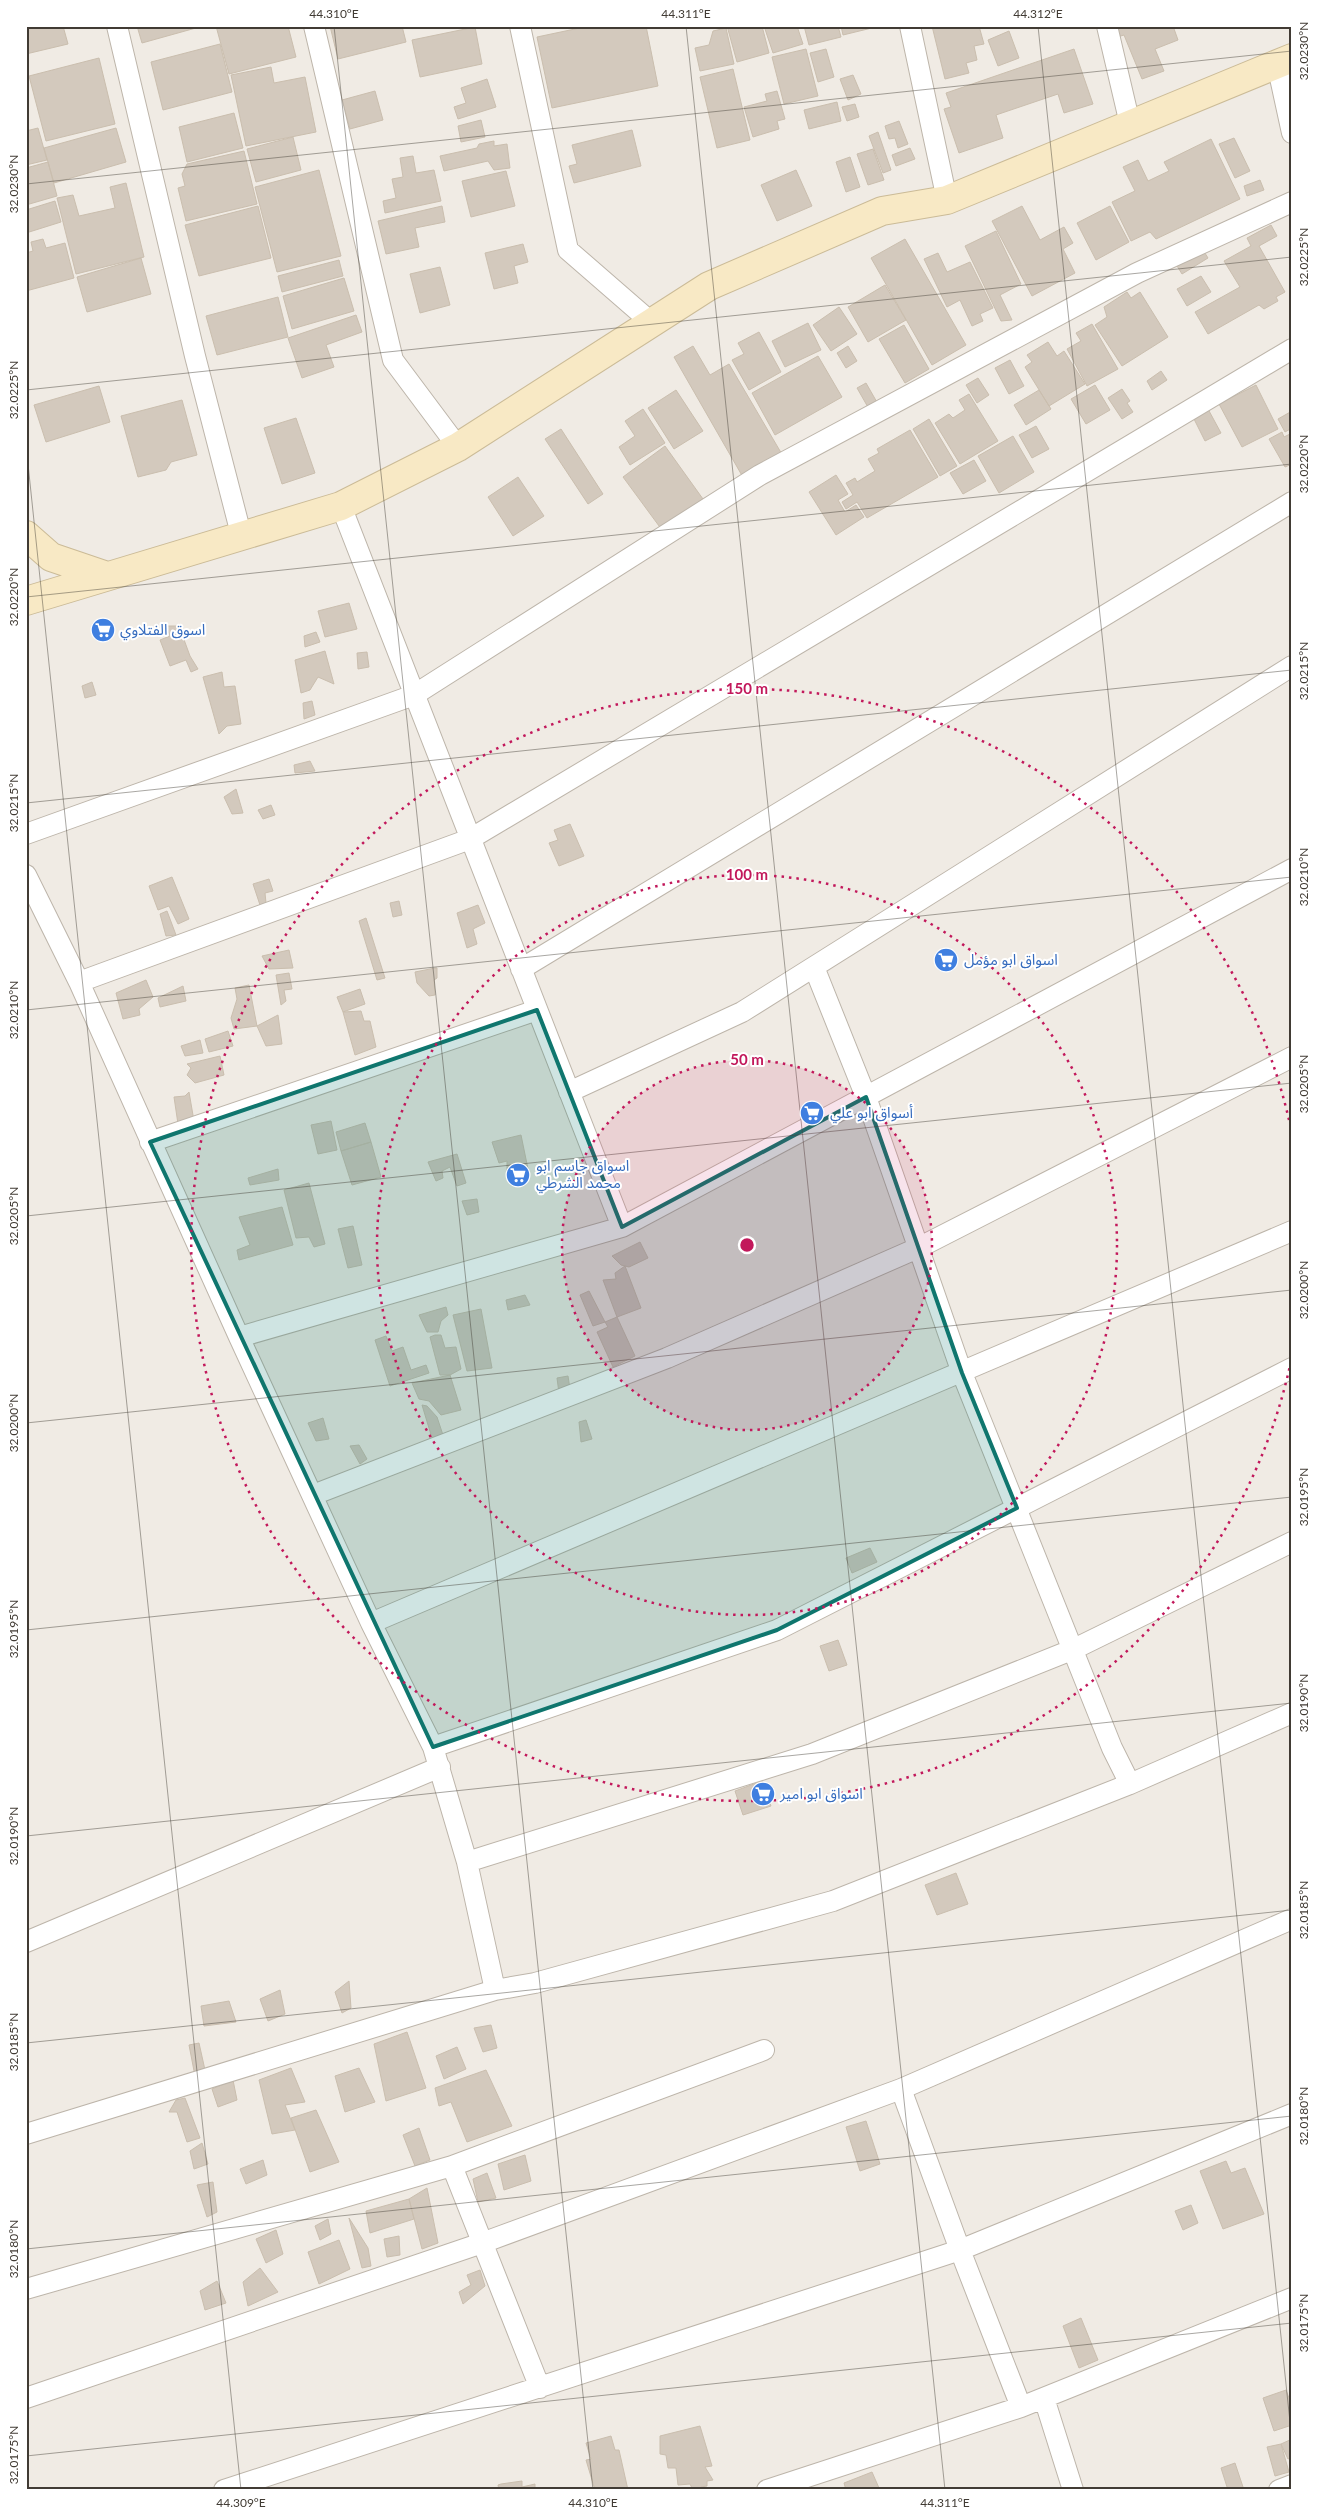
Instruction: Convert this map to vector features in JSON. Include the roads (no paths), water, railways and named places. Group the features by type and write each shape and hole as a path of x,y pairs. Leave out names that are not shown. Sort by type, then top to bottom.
{"street":[{"path":"117,26 194,356 241,534"},
{"path":"314,26 393,360 458,447"},
{"path":"520,26 568,250 652,322"},
{"path":"910,26 947,200"},
{"path":"1107,26 1130,124"},
{"path":"26,601 241,534 340,506 458,447 709,286 882,211 947,200 1284,61 1292,133"},
{"path":"26,834 414,695 760,475 1137,273 1292,202"},
{"path":"79,982 470,839 1292,349"},
{"path":"521,970 1292,502"},
{"path":"340,506 622,1227"},
{"path":"26,536 51,557 104,576"},
{"path":"569,1092 742,1012 1292,666"},
{"path":"239,1338 622,1227 1292,869"},
{"path":"26,875 79,982 239,1338 371,1623 433,1747 467,1862 495,1990"},
{"path":"814,967 866,1097 920,1247 962,1372 1112,1748 1130,1784"},
{"path":"150,1142 537,1010"},
{"path":"313,1495 667,1358 920,1247 1292,1057"},
{"path":"371,1623 1292,1231"},
{"path":"433,1747 777,1630 1292,1368"},
{"path":"467,1862 812,1754 1074,1649 1292,1542"},
{"path":"26,2134 495,1990 535,1982 833,1901 1130,1784 1292,1713"},
{"path":"26,1942 440,1767"},
{"path":"26,2398 482,2242 901,2089 1292,1919"},
{"path":"26,2289 452,2166 764,2050"},
{"path":"901,2089 960,2250 1021,2407"},
{"path":"224,2490 960,2250 1292,2114"},
{"path":"452,2166 540,2388"},
{"path":"767,2490 1021,2407 1292,2298"},
{"path":"1044,2398 1073,2490"},
{"path":"1278,2490 1292,2485"}],"place":[{"name":"اسوق الفتلاوي","path":"103,630"},
{"name":"اسواق ابو مؤمل","path":"946,960"},
{"name":"أسواق ابو علي","path":"812,1113"},
{"name":"اسواق جاسم ابو محمد الشرطي","path":"518,1175"},
{"name":"اسواق ابو امير","path":"763,1794"}]}
